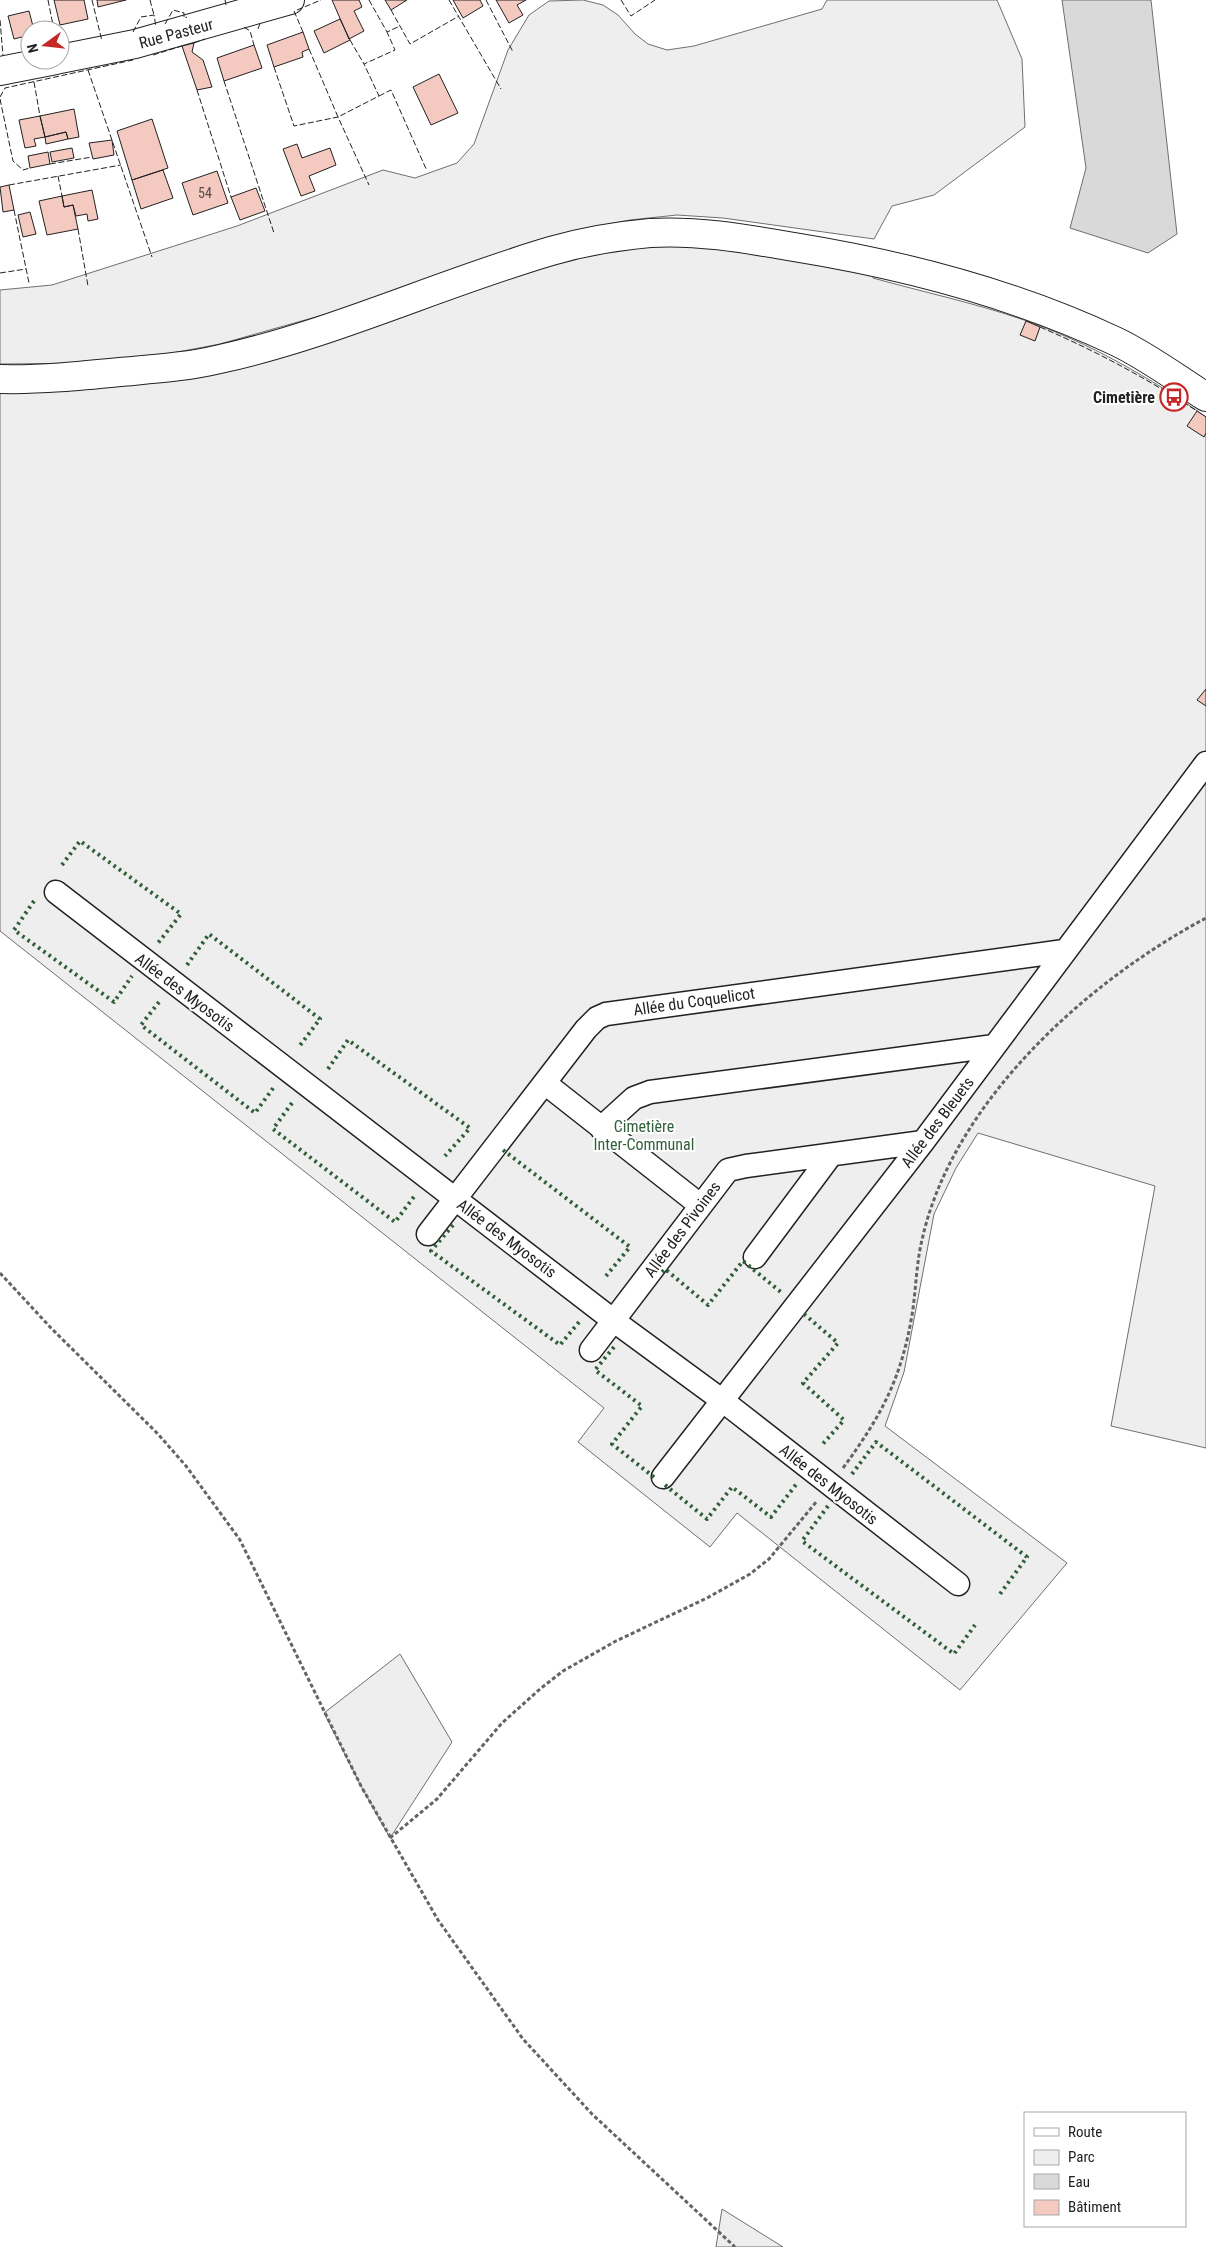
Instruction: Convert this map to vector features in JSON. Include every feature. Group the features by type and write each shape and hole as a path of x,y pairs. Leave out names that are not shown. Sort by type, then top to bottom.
{"main road":[{"name":"Rue Pasteur","path":"70,57 135,44 290,0"},
{"path":"0,71 20,67"},
{"path":"0,379 84,376 184,366 220,359 321,330 552,251 612,238 652,233 694,233 748,239 847,255 997,293 1073,322 1118,342 1206,398"}],"lane":[{"name":"Allée des Bleuets","path":"663,1477 923,1142 1206,763"},
{"name":"Allée des Myosotis","path":"56,892 614,1320 723,1401 958,1584"},
{"name":"Allée du Coquelicot","path":"428,1234 546,1084 586,1029 597,1018 606,1014 1064,951"},
{"path":"601,1128 634,1098 650,1092 994,1046"},
{"path":"546,1084 700,1205"},
{"name":"Allée des Pivoines","path":"591,1350 728,1170 923,1142"},
{"path":"755,1257 831,1155"}],"path":[{"path":"390,1838 437,1799 502,1723 540,1689 564,1671 616,1640 707,1598 750,1574 769,1559 830,1485 864,1440 890,1394 907,1342 922,1241 927,1221 944,1176 981,1113 1023,1058 1082,1003 1125,969 1206,918"},
{"path":"0,1273 51,1328 164,1441 186,1466 235,1532 255,1568 361,1786 390,1838 443,1927 523,2039 592,2114 735,2247"}],"green space":[{"path":"583,0 603,5 618,15 635,34 648,44 667,50 694,46 822,9 827,0 997,0 1022,59 1025,127 934,195 892,206 874,239 723,218 677,215 630,220 590,228 337,311 220,344 167,354 96,363 0,364 0,290 52,285 237,226 383,170 415,178 457,163 474,144 508,50 529,15 549,1"},
{"name":"Cimetière Inter-Communal","path":"653,245 707,245 873,271 873,278 1005,314 1072,339 1141,375 1206,417 1206,1448 1111,1426 1155,1186 978,1133 956,1168 934,1214 904,1372 885,1426 1067,1563 960,1690 737,1513 710,1547 578,1442 604,1408 0,931 0,389 135,383 552,262"},
{"path":"400,1654 452,1742 390,1838 324,1713"},
{"path":"722,2209 783,2247 716,2247"}],"water":[{"path":"1062,0 1151,0 1177,234 1148,253 1070,228 1086,168"}],"building":[{"path":"54,0 84,0 88,19 70,23 70,20 59,20"},
{"path":"97,0 126,0 98,7"},
{"path":"332,0 359,0 362,7 354,11 364,31 349,39"},
{"path":"385,0 407,0 391,10"},
{"path":"453,0 480,0 483,6 463,18"},
{"path":"496,0 526,0 517,5 523,15 509,23"},
{"path":"29,11 31,20 20,20 20,38 14,39 8,16"},
{"path":"340,19 350,40 324,53 314,31"},
{"path":"303,32 309,49 302,52 303,57 274,67 267,45"},
{"path":"194,43 192,52 203,60 212,87 197,90 182,46"},
{"path":"254,45 262,68 224,81 217,58"},
{"path":"439,74 458,113 431,125 413,87"},
{"path":"74,109 79,137 68,139 66,132 45,137 40,116"},
{"path":"40,116 45,137 34,139 36,146 25,148 19,120"},
{"path":"152,119 168,168 132,180 117,131"},
{"path":"66,132 68,139 46,144 45,137"},
{"path":"112,140 114,155 93,159 89,143"},
{"path":"297,144 302,158 330,148 336,165 309,176 315,191 301,196 283,149"},
{"path":"72,148 74,158 52,162 50,152"},
{"path":"48,152 50,164 30,168 28,156"},
{"path":"163,170 173,198 141,209 132,180"},
{"path":"217,171 228,203 193,215 182,183"},
{"path":"9,185 14,210 3,212 0,187"},
{"path":"256,188 265,211 240,220 231,197"},
{"path":"92,190 98,219 88,221 87,214 76,216 73,205 64,207 62,196"},
{"path":"62,196 64,207 73,205 78,229 47,235 39,201"},
{"path":"30,212 36,234 23,237 18,215"},
{"path":"1026,321 1040,327 1035,341 1020,335"},
{"path":"1197,411 1206,417 1206,433 1204,437 1187,426"},
{"path":"1206,689 1206,706 1197,700"}],"hedge":[{"path":"62,865 80,841 181,914 158,943"},
{"path":"34,901 14,930 114,1002 132,976"},
{"path":"187,965 209,934 320,1019 298,1048"},
{"path":"159,1002 141,1025 255,1113 274,1087"},
{"path":"328,1069 348,1040 470,1128 445,1156"},
{"path":"292,1103 273,1129 395,1222 416,1194"},
{"path":"503,1150 630,1247 606,1276"},
{"path":"453,1225 431,1251 560,1345 579,1322"},
{"path":"662,1272 665,1269 708,1305 743,1261 782,1293"},
{"path":"804,1314 838,1343 803,1383 844,1420 821,1446"},
{"path":"614,1347 595,1370 642,1406 612,1444 655,1478"},
{"path":"852,1474 876,1442 1027,1557 1000,1594"},
{"path":"665,1485 707,1519 732,1487 771,1517 798,1482"},
{"path":"828,1506 802,1541 954,1654 975,1625"}],"fence":[{"path":"48,0 52,20"},
{"path":"92,0 102,41"},
{"path":"150,0 154,15"},
{"path":"225,0 226,5"},
{"path":"297,10 321,0"},
{"path":"369,0 387,32 400,26"},
{"path":"449,0 501,89"},
{"path":"486,0 513,52"},
{"path":"621,0 631,16 655,0"},
{"path":"165,24 173,10 184,13 184,18 187,17"},
{"path":"391,10 410,44 459,16"},
{"path":"294,11 303,32"},
{"path":"133,32 141,17 154,15 156,27"},
{"path":"0,20 3,56"},
{"path":"258,29 261,21"},
{"path":"244,27 250,31 254,45"},
{"path":"350,40 364,64 395,50 387,32"},
{"path":"194,43 205,39"},
{"path":"153,55 182,46"},
{"path":"309,49 338,117 379,96 364,64"},
{"path":"0,97 5,88 133,60"},
{"path":"274,67 294,126 338,117 369,185"},
{"path":"88,70 152,257"},
{"path":"224,81 274,233"},
{"path":"34,82 40,116"},
{"path":"197,90 231,197"},
{"path":"379,96 391,90 427,171"},
{"path":"0,99 13,161 23,170 30,168"},
{"path":"50,164 92,157"},
{"path":"9,185 121,165"},
{"path":"58,176 62,196"},
{"path":"14,210 29,283"},
{"path":"78,229 88,286"},
{"path":"0,273 26,269"},
{"path":"1040,327 1120,366 1197,411"}],"place":[{"name":"Cimetière","path":"1174,397"}]}
